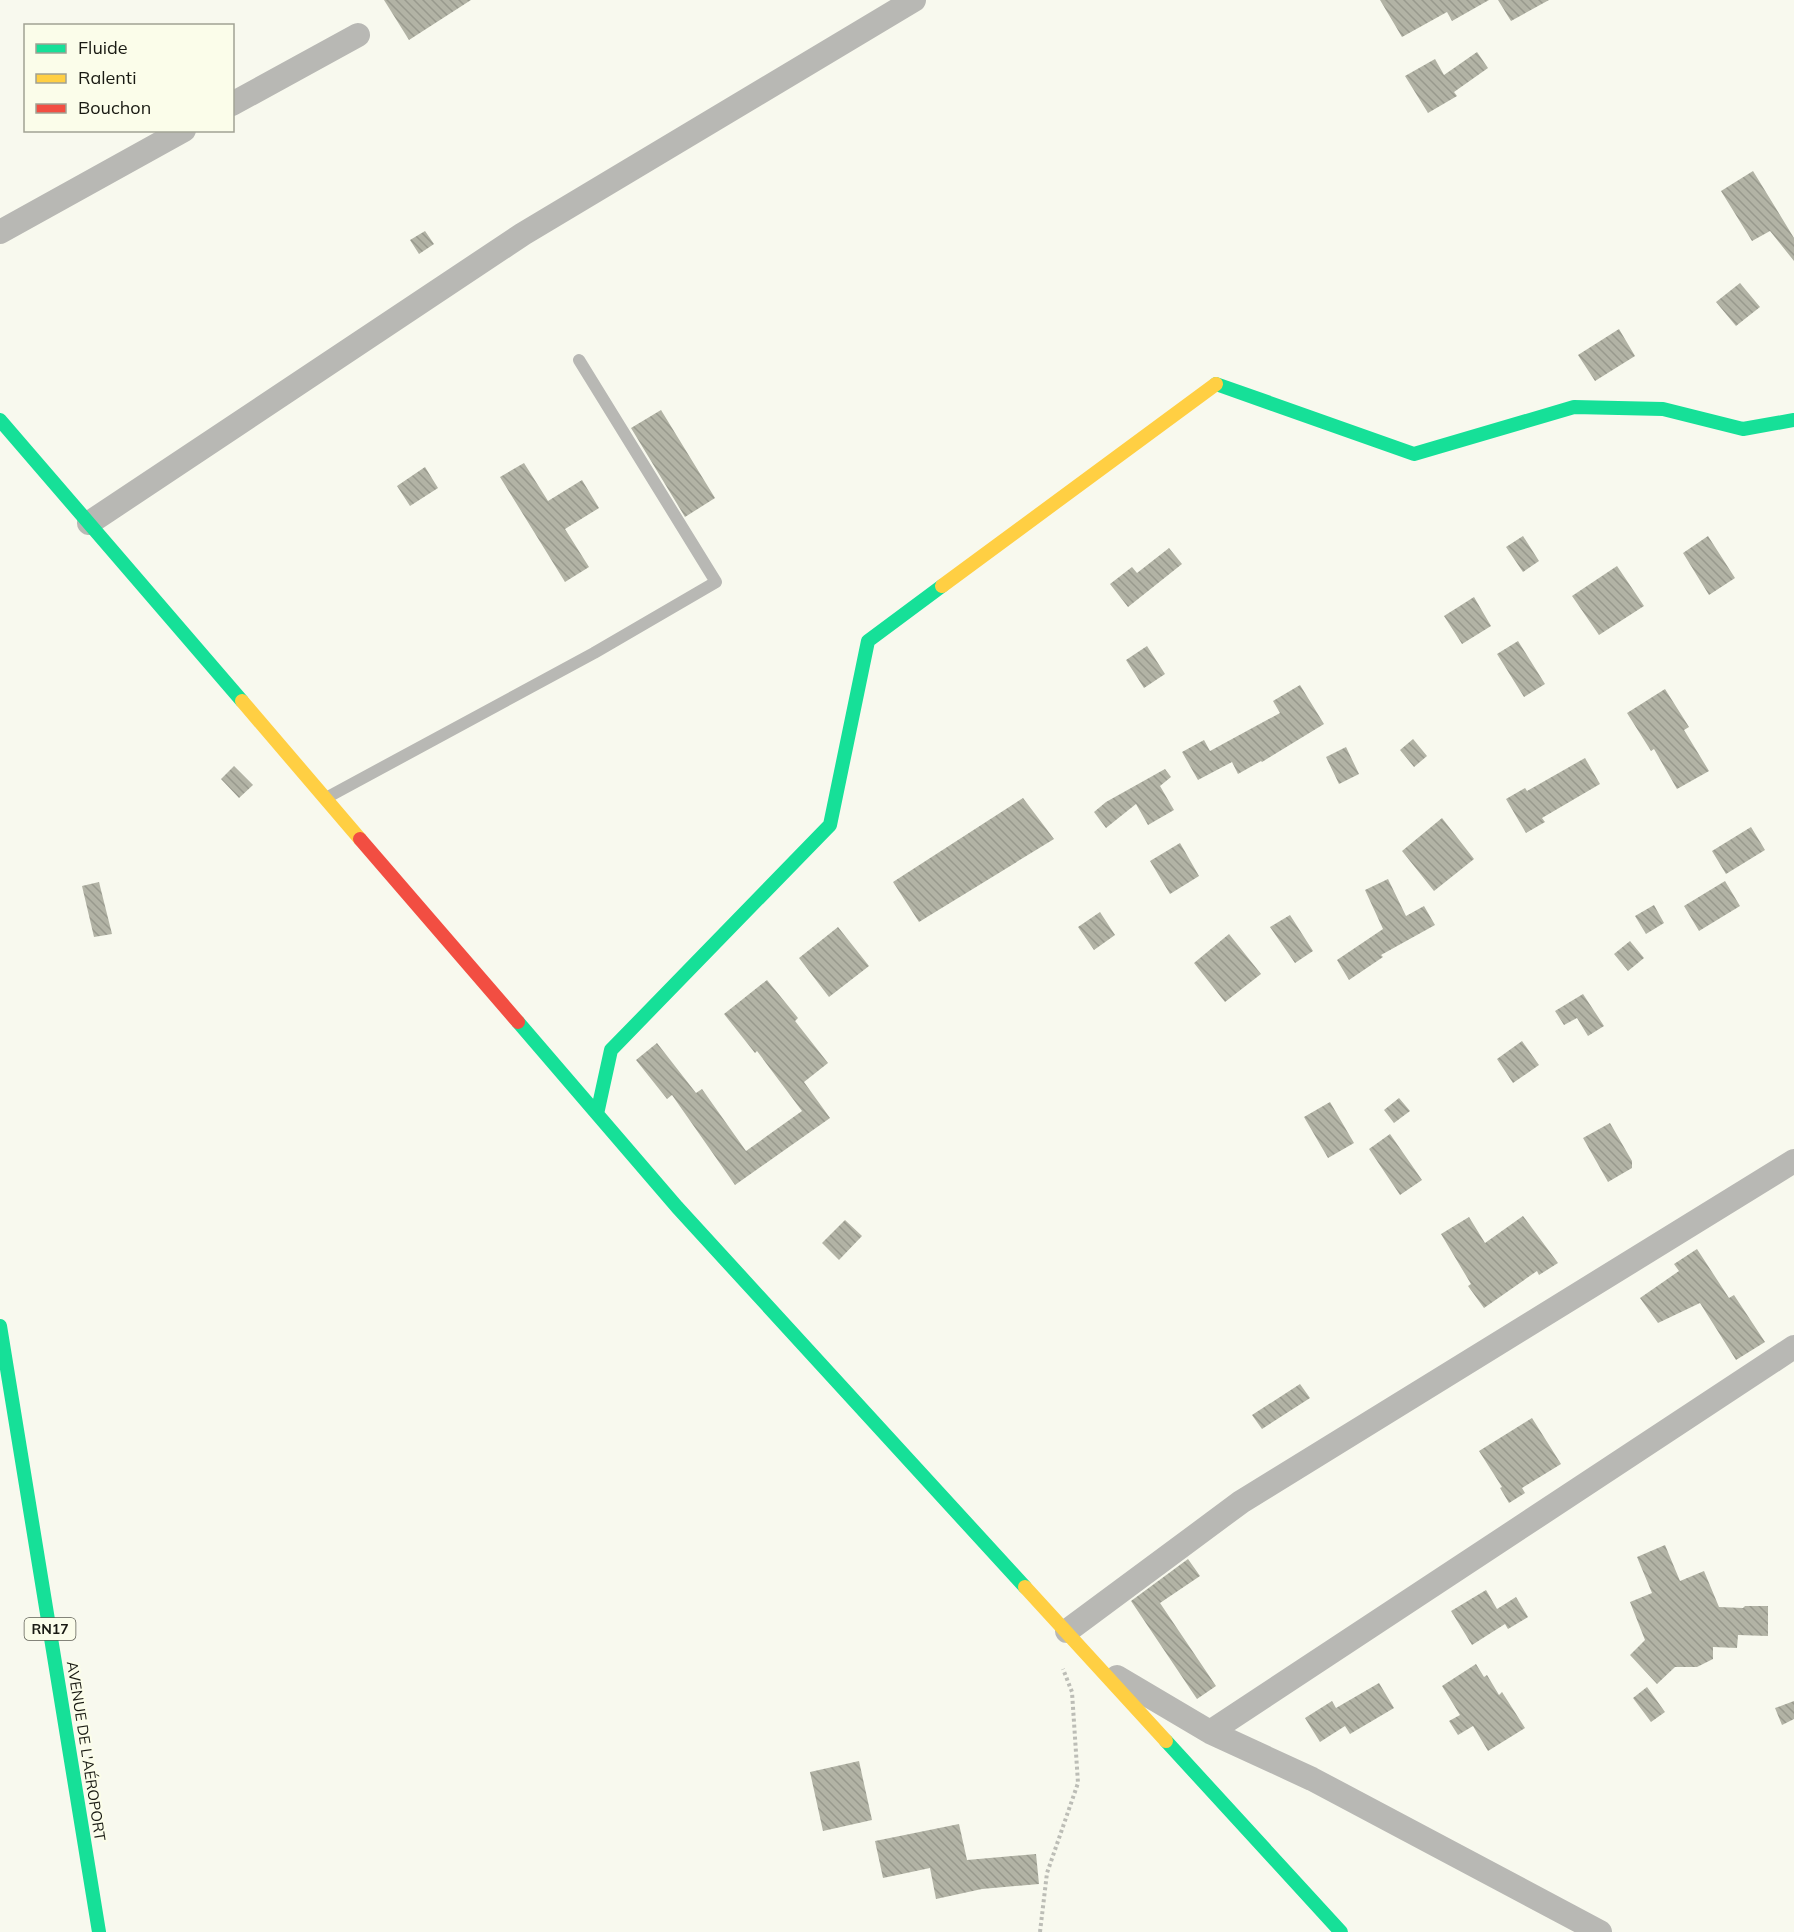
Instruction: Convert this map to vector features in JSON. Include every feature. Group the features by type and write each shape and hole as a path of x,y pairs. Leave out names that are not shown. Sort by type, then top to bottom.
{"street":[{"path":"89,523 523,234 914,0"},
{"path":"234,103 358,35"},
{"path":"0,232 180,132"},
{"path":"597,1114 610,1050 830,825 868,641 1217,384 1414,454 1574,407 1663,409 1743,429 1794,420"},
{"path":"0,420 677,1207 1341,1932"},
{"path":"1066,1631 1241,1502 1794,1161"},
{"name":"AVENUE DE L'AÉROPORT","path":"0,1326 99,1932"},
{"path":"1210,1732 1794,1347"},
{"path":"1099,1666 1210,1732 1312,1779 1600,1932"}],"lane":[{"path":"325,799 594,653 716,582 579,360"}],"path":[{"path":"1040,1932 1047,1873 1078,1783 1072,1692 1059,1660"}],"building":[{"path":"384,0 471,0 409,40"},
{"path":"1380,0 1489,0 1452,21 1447,12 1402,37"},
{"path":"1498,0 1549,0 1511,21"},
{"path":"1477,52 1488,68 1454,92 1457,96 1428,113 1405,76 1435,59 1444,75"},
{"path":"1753,171 1794,238 1794,261 1770,231 1752,241 1721,191"},
{"path":"425,231 434,244 419,254 410,240"},
{"path":"1740,283 1760,307 1736,326 1716,302"},
{"path":"1619,329 1635,356 1595,381 1578,355"},
{"path":"661,410 715,498 685,517 631,428"},
{"path":"524,463 548,501 582,480 599,508 565,529 589,567 565,582 500,477"},
{"path":"425,467 438,488 410,506 397,486"},
{"path":"1523,536 1539,561 1523,572 1506,547"},
{"path":"1708,536 1735,578 1709,595 1683,553"},
{"path":"1169,548 1182,564 1128,607 1110,584 1132,567 1137,573"},
{"path":"1617,566 1644,606 1599,635 1572,596"},
{"path":"1474,597 1491,626 1462,644 1444,616"},
{"path":"1518,641 1545,684 1524,697 1497,654"},
{"path":"1147,646 1165,674 1144,688 1126,660"},
{"path":"1300,685 1324,724 1238,774 1232,762 1198,780 1182,752 1204,740 1210,751 1280,713 1273,701"},
{"path":"1665,689 1689,727 1684,730 1709,771 1677,789 1654,749 1651,751 1627,713"},
{"path":"1413,739 1427,756 1414,767 1400,750"},
{"path":"1346,747 1359,774 1339,784 1326,757"},
{"path":"1585,758 1600,784 1542,818 1545,822 1526,833 1506,799 1525,788 1527,791"},
{"path":"234,766 253,785 239,798 221,779"},
{"path":"1165,769 1171,777 1160,786 1174,810 1148,825 1136,804 1106,828 1094,812 1106,802"},
{"path":"1023,798 1054,839 919,922 893,882"},
{"path":"1442,818 1474,859 1434,891 1402,851"},
{"path":"1751,827 1765,850 1726,874 1712,851"},
{"path":"1180,843 1199,876 1170,894 1150,861"},
{"path":"1388,879 1406,916 1424,906 1435,925 1381,955 1383,957 1349,980 1337,960 1383,929 1365,890"},
{"path":"1725,881 1740,906 1699,931 1684,906"},
{"path":"99,882 112,934 94,937 82,886"},
{"path":"1654,905 1664,923 1646,934 1635,916"},
{"path":"1100,912 1115,935 1094,950 1078,927"},
{"path":"1290,915 1313,951 1295,963 1270,927"},
{"path":"838,927 869,966 829,997 799,958"},
{"path":"1229,934 1261,974 1225,1002 1194,963"},
{"path":"1630,941 1644,958 1628,971 1614,954"},
{"path":"767,980 798,1018 795,1021 828,1063 804,1082 830,1118 735,1185 672,1095 667,1099 636,1060 657,1043 696,1093 702,1089 746,1151 802,1111 757,1051 755,1053 724,1014"},
{"path":"1583,994 1604,1026 1588,1036 1577,1018 1564,1025 1555,1011"},
{"path":"1522,1041 1539,1065 1513,1083 1497,1059"},
{"path":"1399,1098 1410,1111 1394,1123 1384,1110"},
{"path":"1330,1102 1354,1143 1328,1158 1304,1117"},
{"path":"1610,1123 1632,1161 1632,1168 1608,1182 1583,1138"},
{"path":"1390,1134 1422,1180 1400,1195 1369,1149"},
{"path":"1523,1216 1558,1263 1539,1275 1537,1271 1484,1308 1468,1286 1471,1284 1441,1234 1469,1217 1485,1243"},
{"path":"845,1220 862,1236 839,1260 822,1243"},
{"path":"1697,1249 1729,1298 1734,1295 1765,1342 1736,1360 1700,1303 1658,1323 1640,1298 1679,1271 1674,1264"},
{"path":"1300,1384 1310,1398 1262,1429 1252,1415"},
{"path":"1532,1418 1561,1464 1522,1488 1525,1493 1509,1503 1500,1488 1502,1487 1479,1451"},
{"path":"1665,1545 1680,1581 1704,1571 1719,1607 1768,1606 1768,1636 1738,1635 1737,1648 1713,1647 1713,1659 1697,1667 1675,1667 1657,1684 1630,1655 1645,1640 1630,1602 1652,1593 1637,1557"},
{"path":"1188,1559 1200,1576 1160,1603 1216,1686 1197,1699 1131,1601"},
{"path":"1486,1590 1497,1609 1516,1597 1528,1617 1508,1629 1505,1624 1472,1645 1451,1611"},
{"path":"1476,1664 1484,1677 1487,1675 1499,1695 1502,1692 1525,1728 1488,1751 1473,1726 1458,1735 1449,1721 1460,1715 1442,1686"},
{"path":"1379,1683 1394,1708 1350,1734 1345,1726 1320,1742 1305,1718 1332,1701 1336,1708"},
{"path":"1647,1687 1665,1712 1651,1722 1633,1698"},
{"path":"1794,1701 1794,1719 1782,1725 1775,1708"},
{"path":"859,1761 872,1820 823,1831 810,1772"},
{"path":"959,1824 967,1860 1036,1854 1039,1884 982,1889 936,1899 930,1868 883,1878 875,1841"}],"traffic: fast":[{"path":"1216,384 1414,454 1574,407 1663,409 1743,429 1794,420"},
{"path":"0,420 242,701"},
{"path":"597,1114 611,1050 830,825 868,641 942,586"},
{"path":"518,1022 677,1207 1025,1587"},
{"path":"0,1326 99,1932"},
{"path":"1166,1741 1341,1932"}],"traffic: slow":[{"path":"942,586 1216,384"},
{"path":"242,701 360,839"},
{"path":"1025,1587 1166,1741"}],"traffic: jam":[{"path":"360,839 518,1022"}]}
